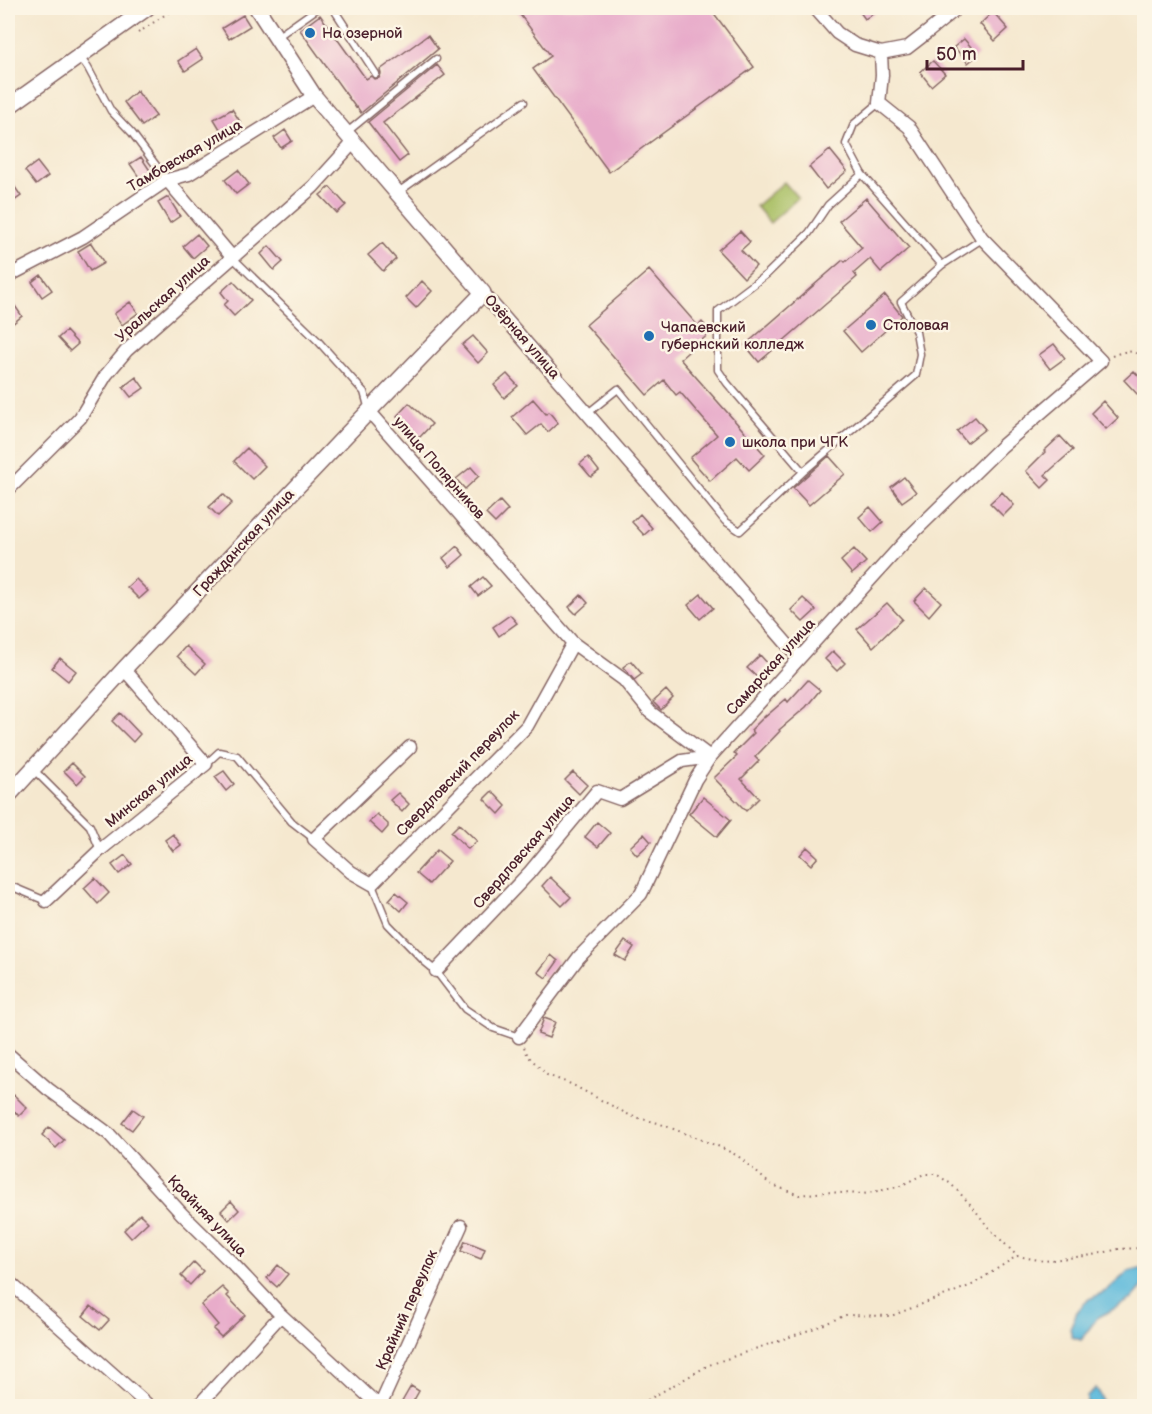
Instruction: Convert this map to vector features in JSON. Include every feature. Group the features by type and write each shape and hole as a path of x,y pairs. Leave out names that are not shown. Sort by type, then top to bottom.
{"street":[{"path":"8,107 147,8"},
{"name":"Озёрная улица","path":"257,8 314,96 349,138 799,658"},
{"path":"815,8 837,33 855,45 880,53 907,48 957,8"},
{"path":"880,53 882,75 879,103 909,127 982,238 1101,361"},
{"name":"Тамбовская улица","path":"8,276 83,237 167,180 189,174 314,96"},
{"name":"Уральская улица","path":"8,490 80,418 106,375 127,351 312,187 349,138"},
{"name":"улица Полярников","path":"167,180 232,257"},
{"name":"Гражданская улица","path":"8,796 124,669 483,293"},
{"name":"Самарская улица","path":"519,1037 579,957 641,894 695,780 710,757 908,538 1002,446 1101,361"},
{"name":"улица Полярников","path":"369,411 573,643 624,680 650,712 710,757"},
{"name":"Свердловский переулок","path":"372,884 527,726 573,643"},
{"name":"Минская улица","path":"46,901 100,850 206,764 124,669"},
{"path":"372,884 351,872 314,839 410,747"},
{"name":"Свердловская улица","path":"436,971 529,873 597,791 620,799 681,761 710,757"},
{"name":"Крайняя улица","path":"8,1054 48,1089 109,1134 182,1214 281,1315 380,1407"},
{"name":"Крайний переулок","path":"380,1407 460,1226"},
{"path":"8,1281 149,1407"},
{"path":"198,1407 281,1315"}],"lane":[{"path":"276,38 318,8"},
{"path":"333,8 376,74"},
{"path":"79,55 111,111 132,133 167,180"},
{"path":"349,138 436,59"},
{"path":"397,193 524,102"},
{"path":"879,103 854,124 846,144 862,174 942,265"},
{"path":"802,472 718,370 718,311 767,274 809,233 828,205 862,174"},
{"path":"588,413 618,389 725,521 740,531 802,472 916,375 920,354 916,332 901,302 942,265 982,238"},
{"name":"улица Полярников","path":"232,257 326,349 364,392 369,411"},
{"path":"206,764 219,752 237,756 291,822 314,839"},
{"path":"33,770 90,826 100,850"},
{"path":"372,884 388,924 424,962 436,971 465,1009 493,1028 519,1037"},
{"path":"8,885 46,901"}],"path":[{"path":"1101,361 1123,351 1135,351 1144,359"},
{"path":"519,1037 528,1056 547,1075 571,1084 631,1116 658,1123 720,1147 738,1156 770,1184 799,1195 825,1192 863,1194 898,1187 924,1174 936,1174 951,1184 1017,1257 1044,1261 1093,1255 1119,1249 1144,1248"},
{"path":"637,1407 709,1365 846,1315 891,1316 972,1284 1017,1257"}],"green space":[{"path":"784,182 798,198 770,223 756,206"}],"water":[{"path":"1144,1267 1144,1285 1132,1299 1097,1318 1081,1340 1072,1337 1070,1328 1077,1312 1087,1300 1106,1291 1129,1271"},
{"path":"1096,1388 1104,1406 1087,1406 1087,1396"}],"building":[{"path":"515,8 710,8 754,67 609,172 533,69 551,56"},
{"path":"857,8 882,8 865,19"},
{"path":"993,12 1008,29 995,41 980,24"},
{"path":"243,15 250,26 229,39 222,28"},
{"path":"320,15 366,79 371,76 374,79 379,78 380,70 428,35 438,49 361,113 300,30"},
{"path":"964,39 978,55 968,63 954,47"},
{"path":"196,49 203,59 185,71 178,61"},
{"path":"933,61 945,74 931,86 920,72"},
{"path":"437,65 445,75 383,123 408,155 399,162 368,122"},
{"path":"137,91 156,116 142,126 124,102"},
{"path":"232,109 241,123 223,134 214,119"},
{"path":"285,130 292,141 281,148 274,138"},
{"path":"830,150 847,171 826,189 809,167"},
{"path":"141,157 153,175 143,183 130,164"},
{"path":"37,162 48,176 36,185 25,171"},
{"path":"238,170 249,184 236,194 225,180"},
{"path":"8,177 21,196 8,205"},
{"path":"330,187 346,205 337,213 320,195"},
{"path":"168,197 180,216 170,223 158,203"},
{"path":"866,198 909,248 881,272 870,259 854,273 857,277 759,362 745,345 843,260 845,262 862,248 839,221"},
{"path":"740,231 750,242 741,250 756,266 744,278 718,250"},
{"path":"197,234 207,246 193,258 183,246"},
{"path":"91,243 104,263 90,271 78,251"},
{"path":"382,243 396,259 383,271 368,255"},
{"path":"269,246 283,262 274,270 261,254"},
{"path":"649,270 698,326 702,322 711,332 680,359 765,455 749,470 737,457 710,481 690,458 717,435 680,392 676,395 664,380 647,395 586,325"},
{"path":"41,275 52,290 42,297 32,282"},
{"path":"233,281 251,300 234,316 224,305 228,301 221,292"},
{"path":"422,281 432,291 416,308 406,298"},
{"name":"Столовая","path":"885,295 902,316 861,352 843,331"},
{"path":"130,302 138,313 122,325 114,314"},
{"path":"15,306 22,316 12,324 8,311"},
{"path":"66,331 78,344 70,351 58,338"},
{"path":"473,336 488,353 478,363 462,345"},
{"path":"1054,344 1065,358 1050,369 1039,355"},
{"path":"1134,371 1144,382 1144,389 1138,395 1124,380"},
{"path":"507,374 518,386 504,398 494,385"},
{"path":"136,377 144,388 131,397 123,387"},
{"path":"533,399 546,414 549,412 558,423 548,432 541,424 527,435 512,417"},
{"path":"1103,401 1118,418 1106,429 1091,413"},
{"path":"409,403 432,424 419,438 397,416"},
{"path":"975,417 985,429 967,443 957,431"},
{"path":"1060,436 1073,450 1045,475 1050,480 1042,488 1026,471"},
{"path":"247,448 265,466 252,479 234,461"},
{"path":"829,456 845,474 809,505 793,488"},
{"path":"588,457 599,471 591,477 580,464"},
{"path":"471,467 479,476 465,489 456,479"},
{"path":"904,477 916,492 902,502 891,487"},
{"path":"1002,492 1014,505 1003,516 990,503"},
{"path":"223,494 232,503 218,516 209,507"},
{"path":"500,501 508,510 495,523 486,514"},
{"path":"870,507 883,522 872,532 859,517"},
{"path":"640,514 652,528 644,535 632,522"},
{"path":"457,546 464,555 450,567 443,558"},
{"path":"854,549 866,562 852,574 841,561"},
{"path":"483,577 491,586 478,596 471,587"},
{"path":"136,579 148,591 139,599 127,587"},
{"path":"926,588 941,602 929,616 914,601"},
{"path":"701,594 713,608 700,619 688,605"},
{"path":"581,595 588,603 576,614 569,607"},
{"path":"803,598 816,610 803,622 791,610"},
{"path":"887,603 902,619 873,647 857,629"},
{"path":"510,615 517,623 499,636 493,627"},
{"path":"186,646 205,664 196,674 177,656"},
{"path":"833,651 845,663 837,671 825,659"},
{"path":"760,655 769,665 757,677 747,668"},
{"path":"60,658 76,671 68,681 52,668"},
{"path":"631,661 642,674 634,680 623,667"},
{"path":"808,680 820,690 755,757 759,761 741,779 759,798 746,811 714,778 737,756 734,753 754,733 751,730 786,699 788,702"},
{"path":"666,690 673,698 661,710 653,702"},
{"path":"120,713 140,734 133,742 112,721"},
{"path":"72,763 85,776 77,784 64,771"},
{"path":"224,771 234,784 226,791 215,777"},
{"path":"573,772 587,785 579,794 565,780"},
{"path":"492,791 506,806 499,814 484,799"},
{"path":"398,793 409,804 402,812 390,800"},
{"path":"703,797 731,820 717,837 689,814"},
{"path":"377,814 388,824 382,834 369,822"},
{"path":"597,822 610,833 598,847 585,837"},
{"path":"459,824 477,841 468,849 451,832"},
{"path":"173,834 181,845 173,851 165,840"},
{"path":"644,834 651,842 637,855 630,847"},
{"path":"807,847 818,857 811,865 800,855"},
{"path":"437,850 450,861 429,884 416,873"},
{"path":"125,855 132,864 119,874 112,865"},
{"path":"550,877 571,897 562,906 542,886"},
{"path":"95,878 109,893 98,904 84,888"},
{"path":"396,892 408,902 401,911 389,900"},
{"path":"625,941 634,947 625,961 615,955"},
{"path":"551,955 558,961 546,978 538,972"},
{"path":"544,1018 555,1022 549,1038 538,1034"},
{"path":"14,1095 27,1108 19,1116 8,1105"},
{"path":"133,1109 143,1116 132,1130 122,1123"},
{"path":"49,1127 64,1140 56,1148 42,1135"},
{"path":"231,1201 239,1210 229,1220 221,1211"},
{"path":"140,1214 148,1222 131,1238 124,1230"},
{"path":"465,1241 485,1249 481,1259 461,1251"},
{"path":"194,1262 203,1271 190,1285 181,1276"},
{"path":"278,1265 288,1274 277,1287 267,1278"},
{"path":"222,1287 229,1294 227,1296 245,1315 221,1337 213,1329 218,1325 201,1305"},
{"path":"91,1306 109,1320 100,1330 83,1316"},
{"path":"411,1386 419,1391 410,1407 399,1407"}],"place":[{"name":"На озерной","path":"310,33"},
{"name":"Столовая","path":"871,325"},
{"name":"Чапаевский губернский колледж","path":"649,336"},
{"name":"школа при ЧГК","path":"730,442"}]}
